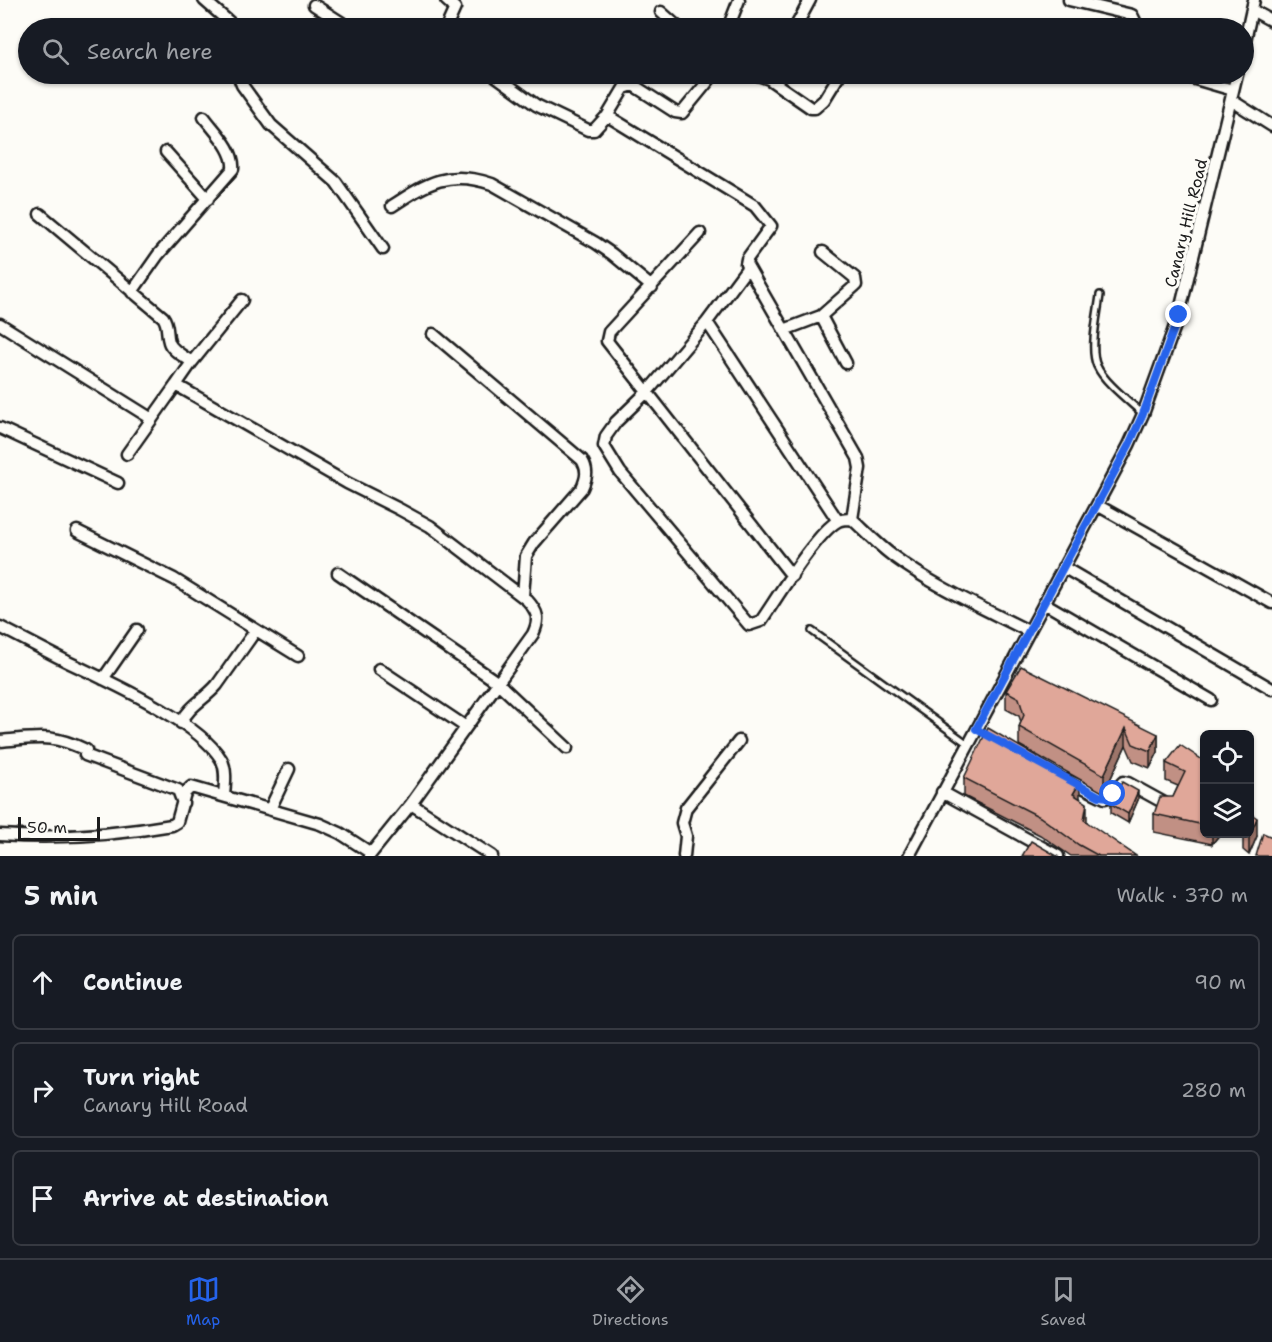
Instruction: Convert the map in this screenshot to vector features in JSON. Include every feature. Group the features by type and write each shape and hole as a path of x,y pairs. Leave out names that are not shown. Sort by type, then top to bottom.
{"street":[{"path":"204,0 225,18"},
{"path":"446,0 455,8 450,18"},
{"path":"732,18 739,0"},
{"path":"800,18 810,0"},
{"path":"1070,0 1132,15 1134,18"},
{"path":"1253,5 1272,21"},
{"path":"314,6 334,18"},
{"path":"661,12 668,18"},
{"path":"242,84 271,125 336,182 383,249"},
{"path":"507,84 536,105 588,130 596,129 606,118 624,88 633,85 675,112 682,113 706,84"},
{"path":"780,84 811,108 815,108 824,100 834,84"},
{"path":"1204,84 1232,95 1272,126"},
{"name":"Canary Hill Road","path":"909,856 968,744 981,732 1010,666 1129,445 1143,414 1179,315 1235,84"},
{"path":"132,291 158,255 233,169 234,160 204,117"},
{"path":"606,118 611,118 747,200 763,213 771,224 771,228 747,259 746,264 858,458 860,468 852,519"},
{"path":"166,152 208,199"},
{"path":"392,206 422,186 439,180 457,177 475,178 492,184 596,243 652,287"},
{"path":"40,213 163,317 167,322 169,343 192,362"},
{"path":"700,233 609,332 608,343 792,576"},
{"path":"784,330 821,316 855,287 857,282 855,278 823,252"},
{"path":"748,267 707,322 648,391 625,412 605,439 605,448 621,472 745,623 753,625 761,621 812,548 838,521 852,519"},
{"path":"127,454 192,362 242,300"},
{"path":"821,316 846,363"},
{"path":"707,322 838,521"},
{"path":"0,324 152,419"},
{"path":"433,334 582,460 586,468 587,477 582,488 534,543 526,556 523,596"},
{"path":"0,836 66,837 176,823 187,790 191,787 320,824 340,833 370,855 411,804 537,626 537,614 523,596 430,526 347,483 176,385"},
{"path":"0,428 118,483"},
{"path":"1096,505 1272,603"},
{"path":"852,519 891,555 935,584 1028,631"},
{"path":"77,531 174,579 298,656"},
{"path":"1063,567 1272,688"},
{"path":"338,573 498,682 567,748"},
{"path":"1044,603 1211,700"},
{"path":"0,627 149,702 181,723 212,749 222,761 225,773 224,795"},
{"path":"103,679 137,630"},
{"path":"181,723 190,708 217,685 256,630"},
{"path":"1010,666 1020,671"},
{"path":"380,669 466,728"},
{"path":"0,741 57,738 178,790 183,802"},
{"path":"684,856 686,836 682,823 686,808 739,741"},
{"path":"270,809 289,769"},
{"path":"1058,774 1105,798 1109,797 1123,782 1168,805"},
{"path":"942,792 1058,856"},
{"path":"411,804 492,856"}],"lane":[{"path":"1100,295 1094,351 1096,364 1101,374 1143,414"},
{"path":"812,631 968,744"}],"building":[{"path":"1021,666 1158,734 1150,751 1133,744 1126,728 1104,775 1019,727 1024,715 1019,698 1006,691"},
{"path":"988,728 1080,782 1073,794 1087,803 1084,820 1136,856 1099,856 1079,845 1040,817 964,778"},
{"path":"1180,745 1200,758 1200,824 1154,814 1160,797 1173,797 1185,772 1166,763"},
{"path":"1122,782 1138,791 1128,814 1111,804"},
{"path":"1263,833 1272,837 1272,856 1256,856"},
{"path":"1031,841 1057,856 1022,856"}],"route":[{"path":"1113,794 1105,798 1099,796 976,729 1129,445 1143,414 1179,315"}]}
